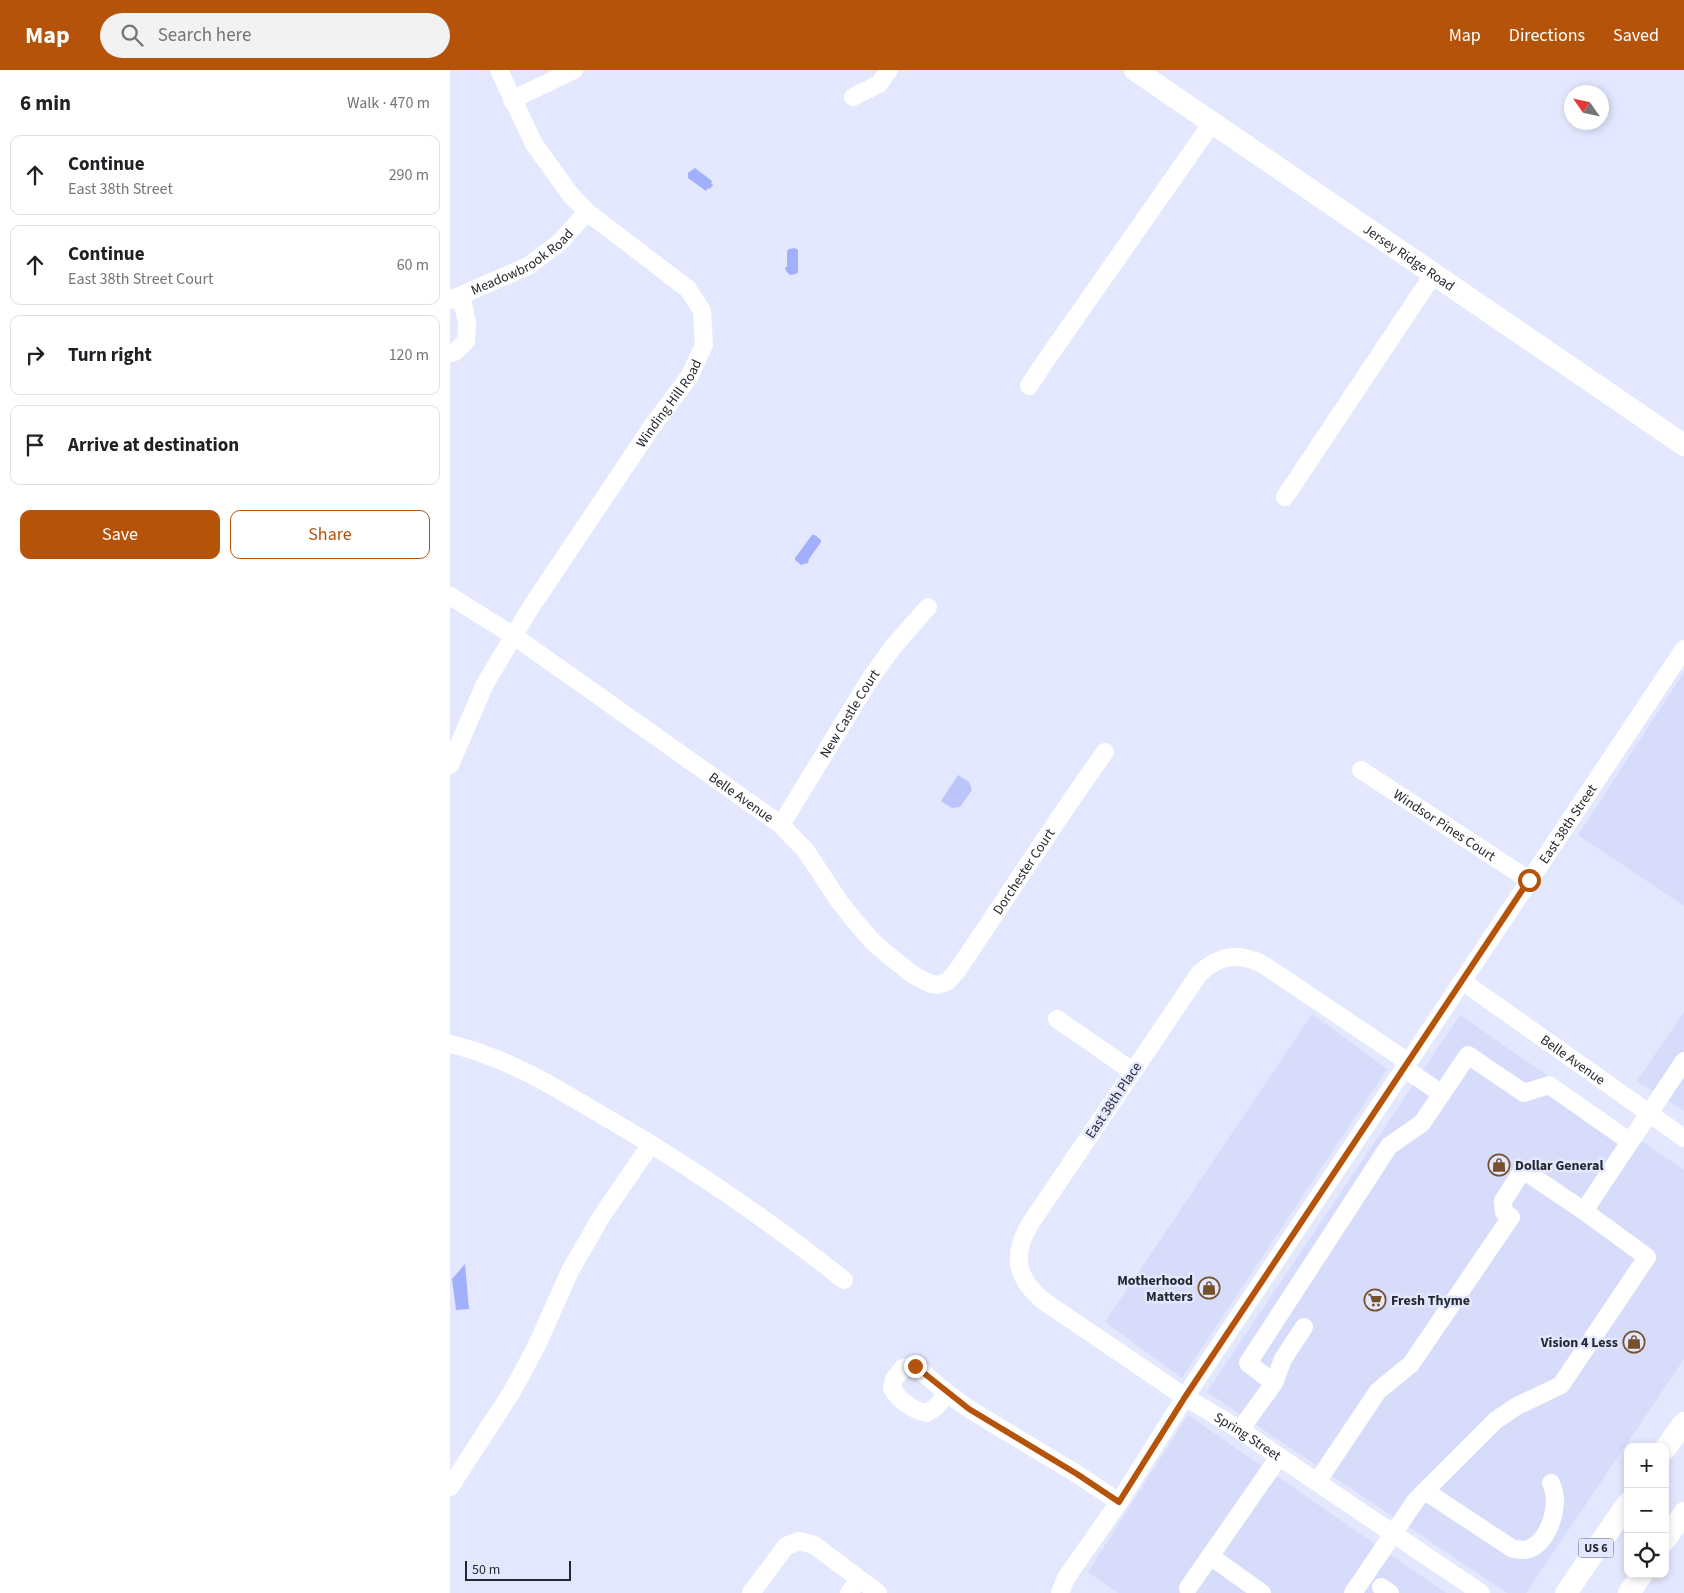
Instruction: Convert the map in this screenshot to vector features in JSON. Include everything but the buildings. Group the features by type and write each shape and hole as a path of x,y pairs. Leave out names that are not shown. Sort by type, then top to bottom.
{"main road":[{"name":"Jersey Ridge Road","path":"1135,70 1684,445"},
{"path":"1669,1444 1684,1423"},
{"name":"US 6","path":"1566,1593 1624,1509"},
{"path":"1669,1534 1684,1513"},
{"path":"1628,1593 1639,1578"}],"street":[{"name":"Winding Hill Road","path":"450,765 485,684 531,607 651,428 689,377 704,344 702,311 688,289 587,212 570,194 534,144 499,70"},
{"path":"512,100 574,70"},
{"path":"853,97 879,84 888,70"},
{"path":"1029,386 1212,123"},
{"name":"Meadowbrook Road","path":"456,298 528,266 558,244 587,212"},
{"path":"1285,497 1433,275"},
{"path":"450,353 455,352 466,341 467,322 456,298"},
{"name":"Belle Avenue","path":"450,596 514,636 781,825 806,851 839,901 873,942 922,980 938,985"},
{"name":"New Castle Court","path":"781,825 870,679 893,647 928,607"},
{"name":"East 38th Street","path":"1060,1593 1066,1578 1119,1502 1185,1397 1684,649"},
{"name":"Dorchester Court","path":"938,985 948,981 956,972 1005,902 1062,812 1105,752"},
{"name":"Windsor Pines Court","path":"1361,770 1529,880"},
{"name":"East 38th Place","path":"1021,1274 1018,1261 1019,1248 1023,1236 1198,974 1209,964 1232,956 1253,959 1406,1065"},
{"name":"Belle Avenue","path":"1462,981 1684,1138"},
{"path":"1056,1019 1132,1071"},
{"path":"450,1044 487,1055 540,1080 651,1144 719,1187 844,1280"},
{"path":"1274,1383 1248,1363 1389,1146 1422,1123 1468,1055 1524,1093 1549,1085 1629,1141"},
{"path":"1406,1065 1442,1094"},
{"path":"1584,1210 1629,1141 1681,1071"},
{"path":"450,1487 513,1390 537,1345 570,1271 602,1217 651,1144"},
{"path":"1317,1482 1378,1391 1411,1364 1511,1216 1504,1212 1503,1201 1523,1170 1584,1210 1647,1257 1562,1385 1517,1406 1496,1420 1416,1500 1353,1593"},
{"name":"Spring Street","path":"1021,1274 1034,1293 1044,1302 1185,1397 1240,1430 1481,1593"},
{"path":"1240,1430 1274,1383 1283,1359 1304,1327"},
{"path":"947,1393 969,1409 1077,1474 1119,1502"},
{"path":"1188,1588 1279,1457"},
{"path":"1425,1491 1514,1549 1525,1550 1536,1544 1544,1536 1551,1523 1555,1498 1551,1483"},
{"path":"751,1593 786,1546 799,1541 814,1545 854,1586 878,1593"},
{"path":"1210,1556 1262,1593"}],"shaded area":[{"path":"695,168 712,181 713,185 710,189 708,188 706,191 688,178 688,173"},
{"path":"795,248 798,250 798,272 790,275 785,267 787,267 787,251"},
{"path":"812,535 815,535 821,542 808,563 801,565 795,558"},
{"path":"1684,672 1684,906 1578,835"},
{"path":"958,775 969,782 972,790 960,807 952,808 941,801"},
{"path":"1684,1012 1684,1111 1637,1081"},
{"path":"1312,1014 1387,1069 1182,1378 1105,1322"},
{"path":"1460,1015 1684,1170 1684,1359 1627,1443 1624,1443 1624,1448 1526,1593 1507,1593 1207,1392"},
{"path":"465,1264 469,1309 456,1310 452,1279"},
{"path":"1188,1415 1446,1593 1118,1593 1088,1572"}],"place":[{"name":"Dollar General","path":"1499,1165"},
{"name":"Motherhood Matters","path":"1209,1288"},
{"name":"Fresh Thyme","path":"1375,1300"},
{"name":"Vision 4 Less","path":"1634,1342"}],"route":[{"path":"915,1366 969,1409 1077,1474 1119,1502 1185,1397 1529,880"}]}
